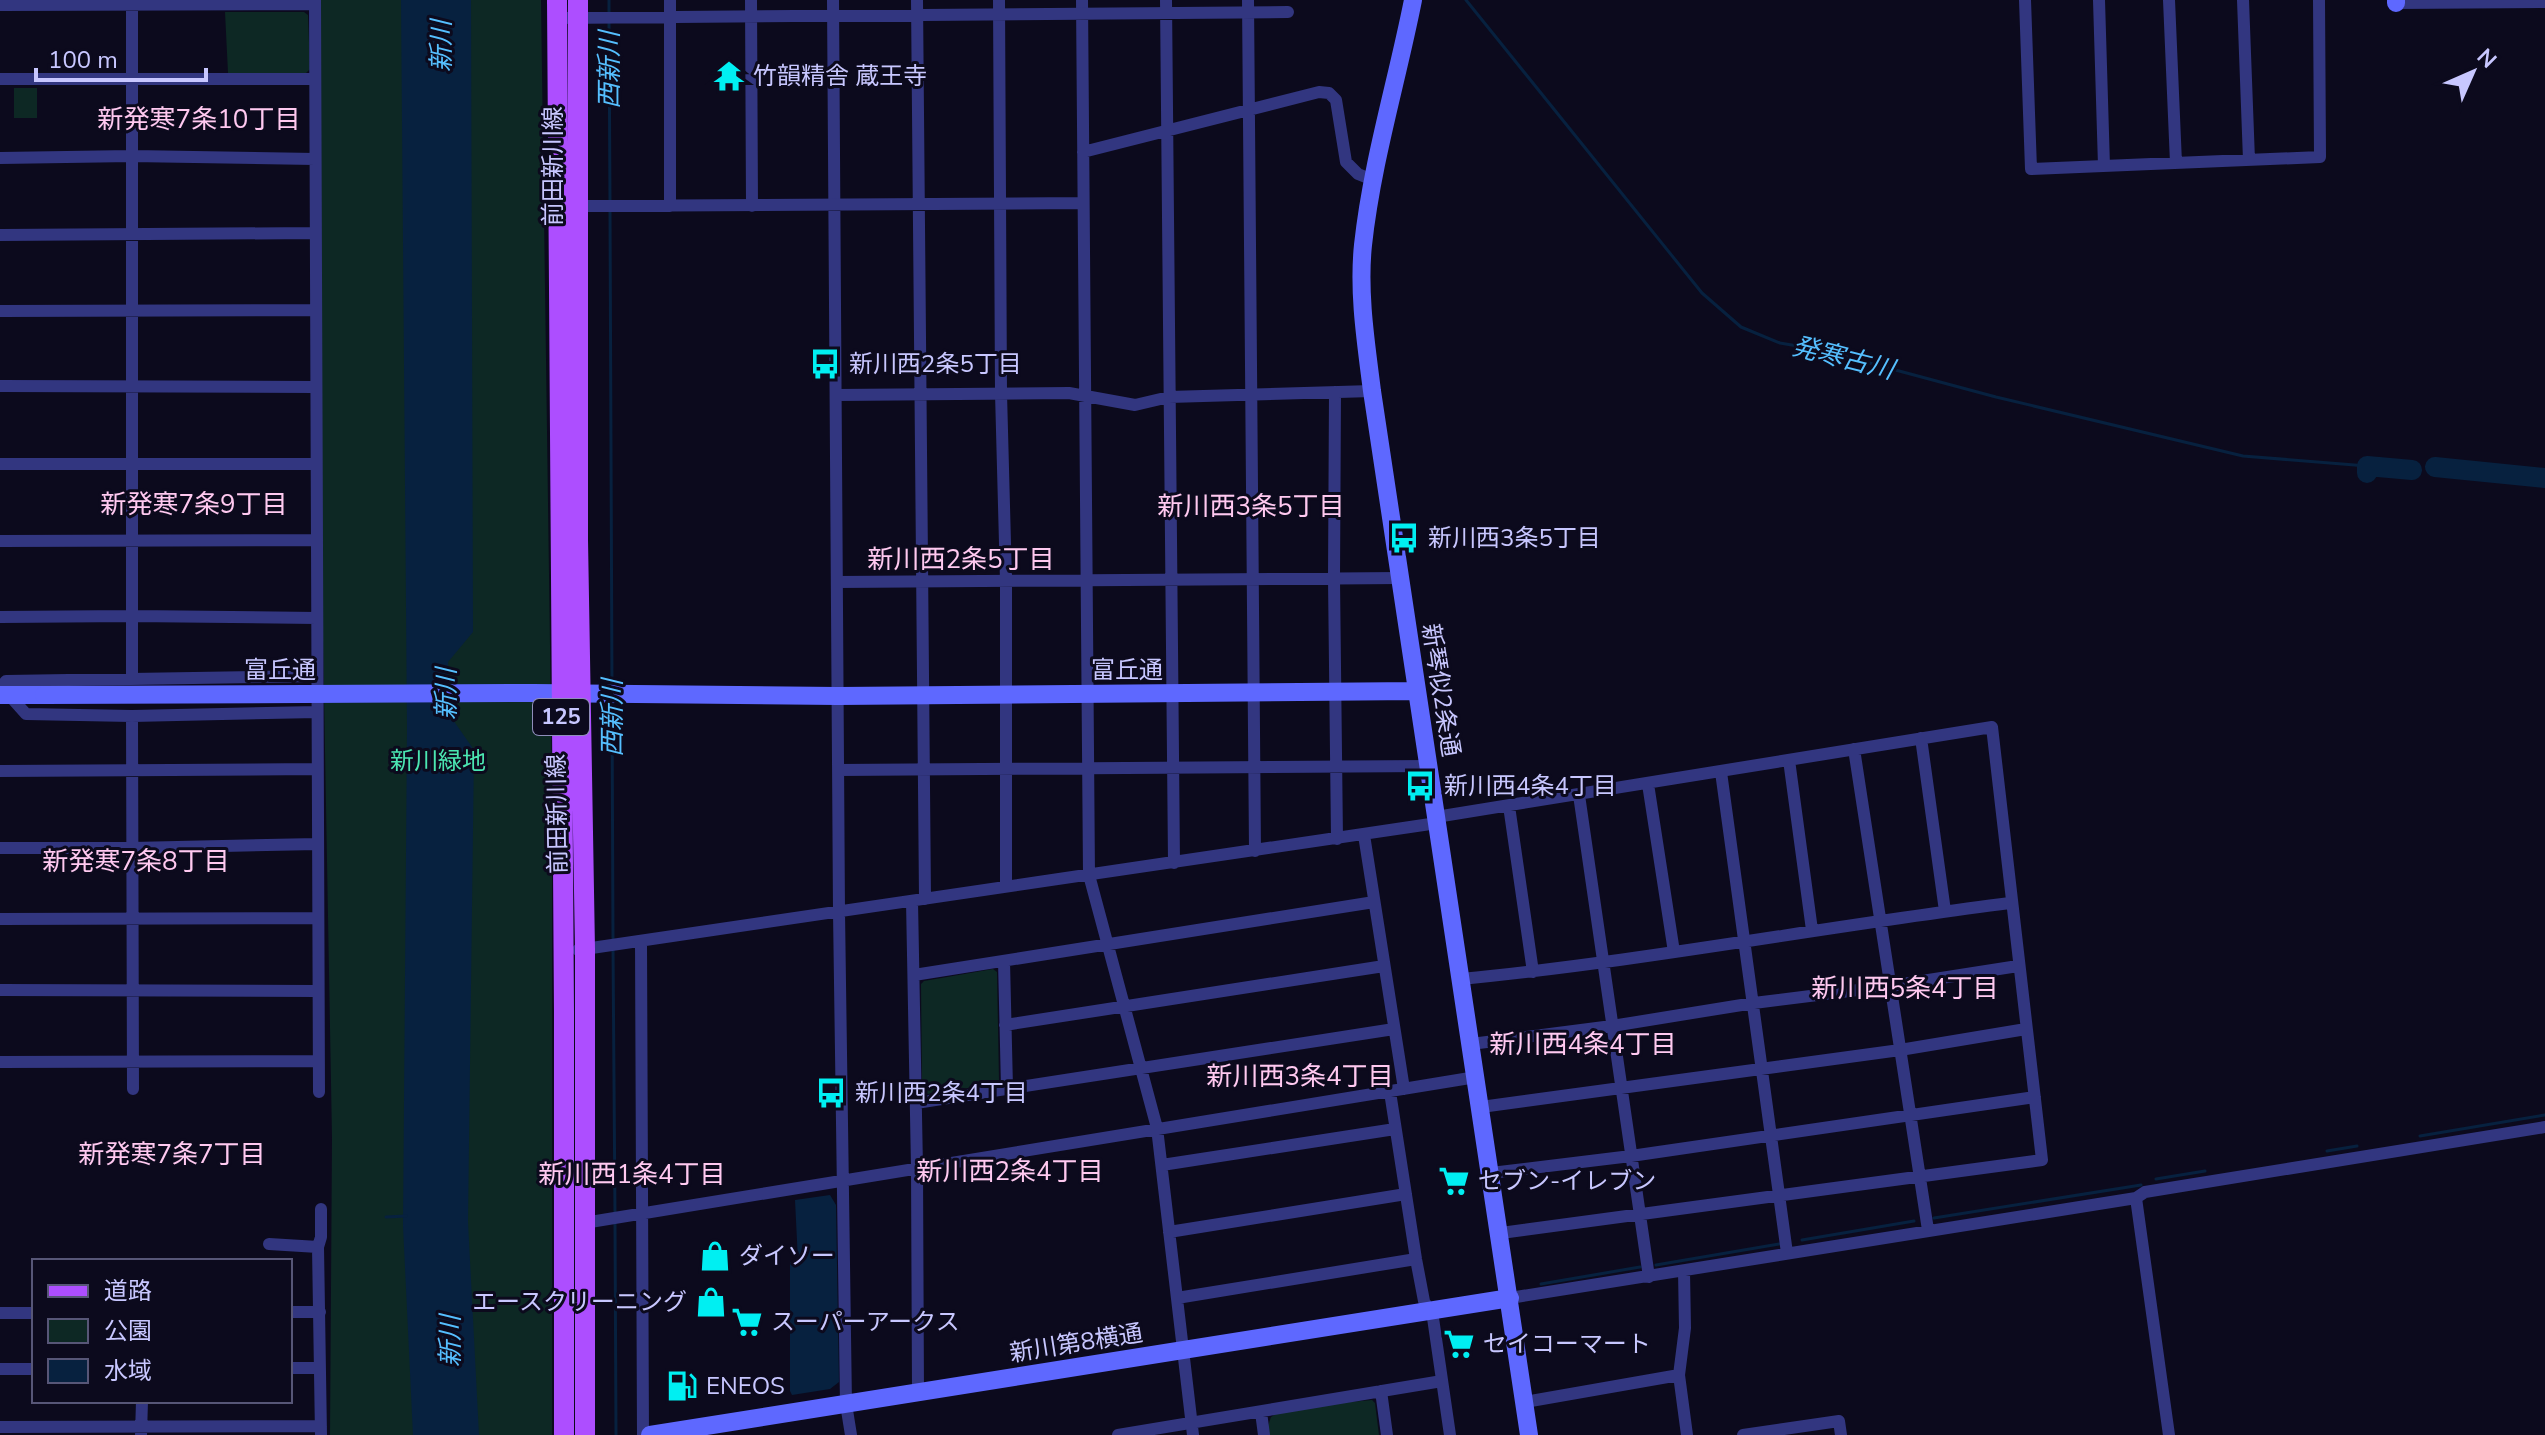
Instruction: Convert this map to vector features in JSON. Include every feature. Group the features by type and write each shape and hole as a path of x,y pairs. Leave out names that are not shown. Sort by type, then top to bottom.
{"main road":[{"name":"前田新川線","path":"557,9 557,206 571,693 585,949 585,1435"},
{"name":"前田新川線","path":"564,1435 563,952 590,206 585,12"}],"street":[{"path":"670,0 670,206"},
{"path":"751,0 752,206"},
{"path":"833,0 839,912 846,1404 851,1435"},
{"path":"917,0 924,769 914,975 918,1392"},
{"path":"999,0 1001,393 1006,581 1006,886"},
{"name":"新琴似2条通","path":"1413,0 1373,180 1363,247 1363,314 1529,1435"},
{"path":"2025,0 2031,169 2320,157 2319,0"},
{"path":"2099,0 2104,166"},
{"path":"2169,0 2176,163"},
{"path":"2243,0 2249,160"},
{"path":"132,2 132,677"},
{"path":"0,5 315,2 319,1092"},
{"path":"2396,2 2545,2"},
{"path":"1166,6 1174,863"},
{"path":"557,9 622,18 999,16 1082,7 1166,6 1248,6 1288,12"},
{"path":"1248,6 1255,851"},
{"path":"1082,7 1089,875 1157,1128 1193,1429"},
{"path":"0,79 315,79"},
{"path":"1083,152 1319,92 1329,93 1336,100 1346,162 1358,174 1373,180"},
{"path":"0,158 132,156 315,159"},
{"path":"557,206 1083,203"},
{"path":"0,235 315,233"},
{"path":"0,311 316,310"},
{"path":"0,386 316,387"},
{"path":"836,395 1085,395 1135,405 1169,397 1372,391"},
{"path":"1335,392 1337,839"},
{"path":"0,464 316,464"},
{"path":"0,541 317,540"},
{"path":"837,582 1400,578"},
{"path":"0,617 317,618"},
{"path":"316,676 6,681 3,693 26,714 132,716 317,712"},
{"name":"富丘通","path":"3,693 923,696 1417,691"},
{"path":"132,716 133,1089"},
{"path":"563,952 1364,835 1509,806 1992,727 2042,1160 1501,1233"},
{"path":"1921,738 1945,911"},
{"path":"1854,749 1928,1230"},
{"path":"1789,760 1812,930"},
{"path":"838,770 1429,766"},
{"path":"0,771 317,769"},
{"path":"1721,772 1787,1253"},
{"path":"1648,784 1674,952"},
{"path":"1579,795 1649,1277"},
{"path":"1509,806 1533,972"},
{"path":"1364,835 1404,1089"},
{"path":"0,848 317,844"},
{"path":"914,975 1374,902"},
{"path":"1461,979 1533,972 1880,919 2010,903"},
{"path":"0,919 318,918"},
{"path":"636,942 636,1214 643,1435"},
{"path":"1004,961 1007,1088"},
{"path":"1005,1025 1384,966"},
{"path":"1471,1044 2018,966"},
{"path":"0,990 318,991"},
{"path":"916,1103 1394,1029"},
{"path":"1481,1107 1900,1050 2026,1029"},
{"path":"0,1062 318,1061"},
{"path":"584,1223 1476,1077"},
{"path":"1390,1092 1416,1259 1424,1301 1433,1318 1450,1435"},
{"path":"1491,1173 1631,1156 2035,1097"},
{"path":"1510,1298 2136,1198 2145,1192 2545,1127"},
{"path":"1162,1165 1395,1129"},
{"path":"1169,1232 1406,1194"},
{"path":"2136,1198 2169,1435"},
{"path":"0,1427 141,1431 321,1430 318,1247 321,1209"},
{"path":"269,1244 318,1247"},
{"path":"1177,1298 1416,1259"},
{"path":"1684,1271 1685,1328 1679,1375 1687,1435"},
{"name":"新川第8横通","path":"650,1435 706,1430 918,1392 1510,1298"},
{"path":"292,1312 320,1312"},
{"path":"0,1313 32,1313"},
{"path":"292,1368 320,1368"},
{"path":"0,1369 32,1369"},
{"path":"1525,1402 1679,1375"},
{"path":"1121,1435 1193,1429 1261,1412 1442,1381"},
{"path":"1381,1391 1387,1435"},
{"path":"141,1431 142,1403"},
{"path":"1261,1412 1264,1435"},
{"path":"1743,1435 1839,1421 1841,1435"}],"green space":[{"name":"新川緑地","path":"320,0 541,0 552,789 552,1435 330,1435 332,1138 321,529"},
{"path":"225,12 304,12 308,15 310,69 306,73 228,73"},
{"path":"14,88 37,88 37,118 14,118"},
{"path":"993,969 997,972 999,1080 995,1084 927,1094 922,1091 921,984"},
{"path":"1372,1400 1379,1435 1265,1435 1271,1417 1285,1408"}],"water":[{"name":"新川","path":"401,0 471,0 473,632 448,662 451,717 474,750 468,1222 479,1435 413,1435 403,1226 407,728"},
{"path":"830,1195 836,1205 839,1382 830,1389 792,1395 790,1262 798,1261 795,1200"}],"waterway":[{"name":"西新川","path":"609,0 609,15"},
{"name":"発寒古川","path":"1466,0 1702,293 1741,327 1780,343 1821,350 1996,397 2243,456 2367,466"},
{"name":"西新川","path":"609,23 610,203"},
{"name":"西新川","path":"610,211 612,687"},
{"path":"2367,473 2367,466 2412,470"},
{"path":"2435,467 2545,478"},
{"name":"西新川","path":"612,699 613,939"},
{"name":"西新川","path":"613,947 615,1215"},
{"path":"2420,1136 2545,1115"},
{"path":"2327,1151 2357,1146"},
{"path":"2156,1179 2205,1171"},
{"path":"1934,1218 2141,1185"},
{"path":"386,1217 406,1216"},
{"path":"1802,1240 1914,1221"},
{"name":"西新川","path":"615,1223 616,1435"},
{"path":"1656,1265 1779,1244"},
{"path":"1541,1284 1640,1267"}],"place":[{"name":"竹韻精舎 蔵王寺","path":"729,76"},
{"name":"新川西2条5丁目","path":"825,364"},
{"name":"新川西3条5丁目","path":"1404,538"},
{"name":"新川西4条4丁目","path":"1420,786"},
{"name":"新川西2条4丁目","path":"831,1093"},
{"name":"セブン-イレブン","path":"1454,1181"},
{"name":"ダイソー","path":"715,1256"},
{"name":"エースクリーニング","path":"711,1302"},
{"name":"スーパーアークス","path":"747,1322"},
{"name":"セイコーマート","path":"1459,1344"},
{"name":"ENEOS","path":"682,1386"}],"district":[{"name":"新発寒7条10丁目","path":"199,119"},
{"name":"新発寒7条9丁目","path":"194,504"},
{"name":"新川西3条5丁目","path":"1251,506"},
{"name":"新川西2条5丁目","path":"961,559"},
{"name":"新発寒7条8丁目","path":"136,861"},
{"name":"新川西5条4丁目","path":"1905,988"},
{"name":"新川西4条4丁目","path":"1583,1044"},
{"name":"新川西3条4丁目","path":"1300,1076"},
{"name":"新発寒7条7丁目","path":"172,1154"},
{"name":"新川西2条4丁目","path":"1010,1171"},
{"name":"新川西1条4丁目","path":"632,1174"}]}
